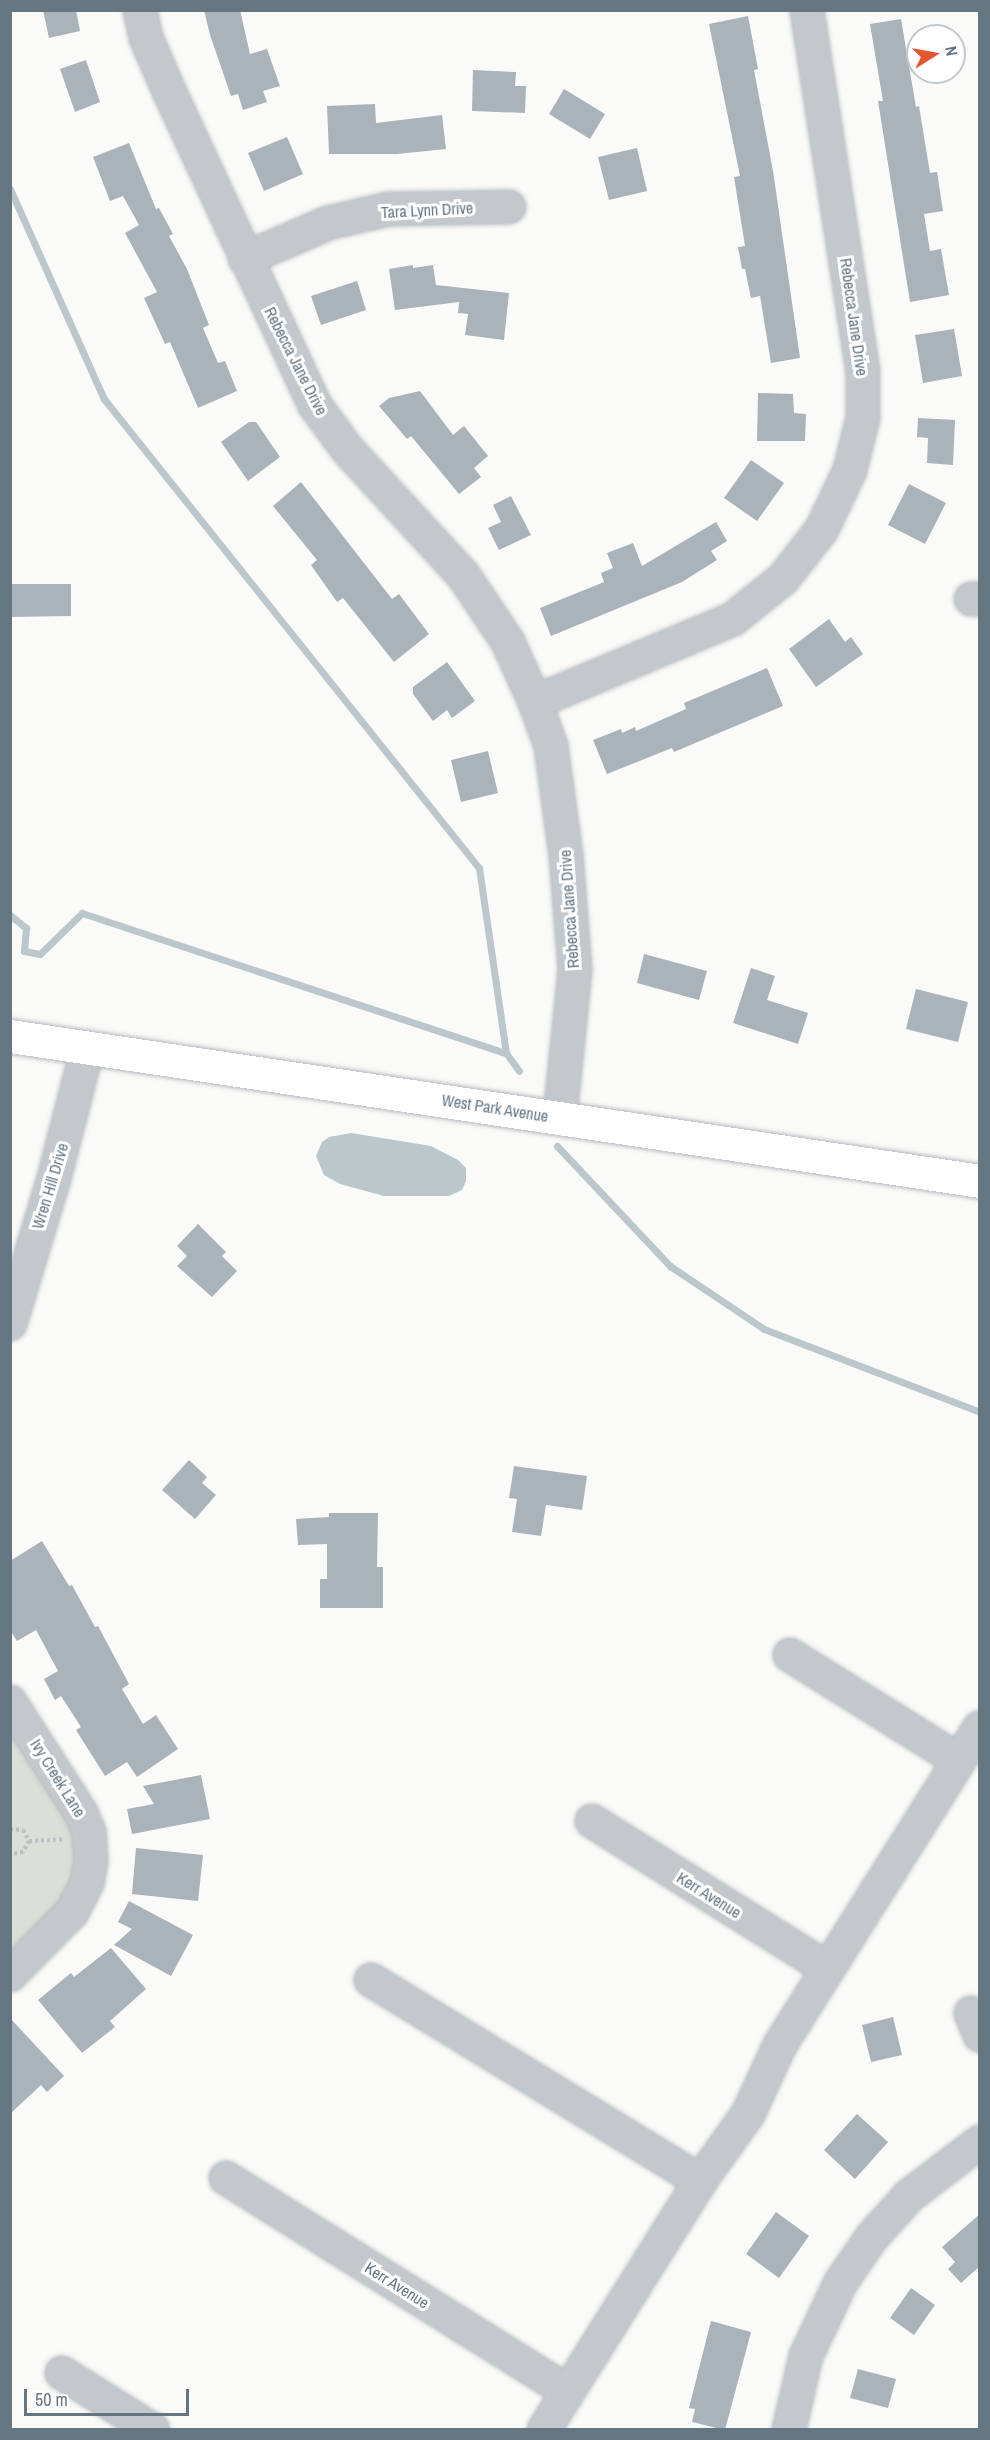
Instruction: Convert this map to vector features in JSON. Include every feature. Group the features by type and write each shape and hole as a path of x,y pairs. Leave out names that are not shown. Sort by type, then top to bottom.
{"main road":[{"name":"West Park Avenue","path":"10,1036 980,1181"}],"street":[{"name":"Rebecca Jane Drive","path":"140,10 146,38 314,404 346,449 463,575 508,642 535,702 551,746 566,855 574,970 560,1118"},
{"name":"Rebecca Jane Drive","path":"535,702 733,619 783,579 822,529 850,470 863,418 863,372 807,10"},
{"name":"Tara Lynn Drive","path":"246,259 328,223 389,209 509,207"},
{"name":"Wren Hill Drive","path":"10,1324 23,1274 53,1182 88,1047"},
{"path":"790,1655 958,1760"},
{"name":"Ivy Creek Lane","path":"10,1701 81,1813 89,1832 91,1861 87,1883 72,1912 10,1975"},
{"path":"543,2430 700,2181 748,2114 780,2045 826,1968 980,1728"},
{"name":"Kerr Avenue","path":"592,1821 826,1968"},
{"path":"371,1980 700,2181"},
{"path":"789,2430 806,2356 841,2282 872,2237 909,2196 980,2142"},
{"name":"Kerr Avenue","path":"226,2178 567,2391"},
{"path":"62,2373 153,2430"}],"path":[{"path":"10,1829 23,1830 29,1841"},
{"path":"29,1841 67,1839"},
{"path":"10,1854 23,1852 29,1841"}],"shaded area":[{"path":"351,1133 431,1146 458,1160 466,1168 466,1181 462,1190 449,1196 384,1196 340,1184 324,1175 316,1156 322,1142 329,1137"},
{"path":"10,1726 64,1807 74,1834 78,1860 73,1882 59,1908 10,1958"}],"building":[{"path":"43,10 76,10 80,31 49,38"},
{"path":"204,10 240,10 250,54 267,49 280,86 263,91 267,102 243,110 238,94 231,96"},
{"path":"748,16 758,69 754,70 773,171 800,358 771,363 760,296 751,298 745,269 742,269 738,247 745,246 734,177 740,176 709,24"},
{"path":"901,19 906,48 906,84 912,84 916,107 919,106 930,173 937,172 943,211 924,214 930,251 941,249 949,295 910,302 878,101 883,101 870,24"},
{"path":"86,60 100,102 75,112 60,69"},
{"path":"473,70 516,72 515,86 526,86 525,113 472,111"},
{"path":"564,89 605,114 590,139 549,114"},
{"path":"375,104 376,123 442,115 446,149 397,154 329,154 327,106"},
{"path":"287,137 303,174 264,191 248,153"},
{"path":"129,143 156,209 159,208 173,234 169,236 187,269 209,325 203,328 218,363 225,361 237,391 198,408 170,342 165,344 144,298 157,292 125,233 139,225 123,196 110,201 93,157"},
{"path":"637,148 647,191 609,200 598,157"},
{"path":"413,265 413,268 433,265 436,285 509,293 504,340 465,335 468,314 458,313 459,302 395,310 389,269"},
{"path":"357,281 366,310 321,325 311,296"},
{"path":"954,329 962,376 923,383 915,335"},
{"path":"420,391 453,435 464,426 488,456 474,468 481,477 459,494 411,436 407,439 379,406 389,398"},
{"path":"758,393 793,394 794,413 806,414 805,441 757,441"},
{"path":"918,418 955,420 953,465 927,463 928,438 917,437"},
{"path":"249,422 256,422 280,457 248,481 221,442"},
{"path":"751,460 784,483 757,521 724,498"},
{"path":"301,482 392,599 399,594 429,634 394,662 343,598 337,602 311,565 317,560 273,506"},
{"path":"909,484 946,503 925,544 888,525"},
{"path":"511,496 531,535 499,550 488,528 501,522 493,505"},
{"path":"716,522 727,541 711,551 717,560 682,582 551,636 540,608 604,582 601,573 613,568 607,553 633,543 642,566"},
{"path":"10,584 71,584 71,616 10,617"},
{"path":"829,619 845,642 851,637 863,654 816,687 789,649"},
{"path":"447,662 475,701 452,718 447,710 433,721 413,694 413,687"},
{"path":"767,668 783,706 674,752 672,748 607,774 593,740 621,729 622,733 635,727 636,731 686,709 684,703"},
{"path":"488,751 498,793 461,802 451,760"},
{"path":"644,954 707,971 699,1000 637,983"},
{"path":"751,968 775,976 767,1000 808,1013 798,1044 733,1023"},
{"path":"916,989 968,1002 958,1042 906,1029"},
{"path":"198,1224 226,1252 222,1256 237,1271 212,1297 177,1266 187,1256 177,1246"},
{"path":"189,1460 207,1477 202,1483 216,1495 195,1519 162,1490"},
{"path":"514,1466 587,1476 582,1510 546,1505 541,1536 512,1532 517,1499 509,1498"},
{"path":"329,1513 378,1513 377,1567 383,1567 383,1608 320,1608 320,1579 327,1579 327,1544 298,1545 296,1519 329,1517"},
{"path":"42,1541 69,1586 72,1585 95,1627 98,1626 129,1684 122,1689 143,1724 156,1715 178,1749 137,1777 127,1762 105,1776 76,1730 81,1727 61,1696 55,1700 44,1679 58,1671 36,1630 17,1641 10,1630 10,1561"},
{"path":"201,1775 210,1819 132,1834 127,1809 154,1804 143,1786"},
{"path":"136,1848 203,1855 198,1901 132,1894"},
{"path":"129,1901 193,1935 171,1976 114,1945 132,1929 118,1922"},
{"path":"111,1948 146,1989 110,2021 115,2027 82,2053 38,2000 71,1973 74,1977"},
{"path":"893,2017 902,2055 871,2062 862,2025"},
{"path":"10,2018 64,2076 47,2092 41,2085 10,2114"},
{"path":"857,2114 888,2142 855,2179 824,2150"},
{"path":"776,2212 809,2236 779,2278 746,2254"},
{"path":"980,2214 980,2266 961,2283 948,2269 955,2262 942,2247"},
{"path":"911,2288 935,2305 914,2335 890,2318"},
{"path":"711,2321 751,2332 725,2430 692,2422 695,2409 689,2408"},
{"path":"858,2369 896,2379 888,2408 850,2398"}],"waterway":[{"path":"10,189 104,399 479,868 506,1053 519,1071"},
{"path":"10,915 26,928 24,951 40,954 82,913 506,1053"},
{"path":"557,1146 670,1266 764,1329 980,1412"}]}
